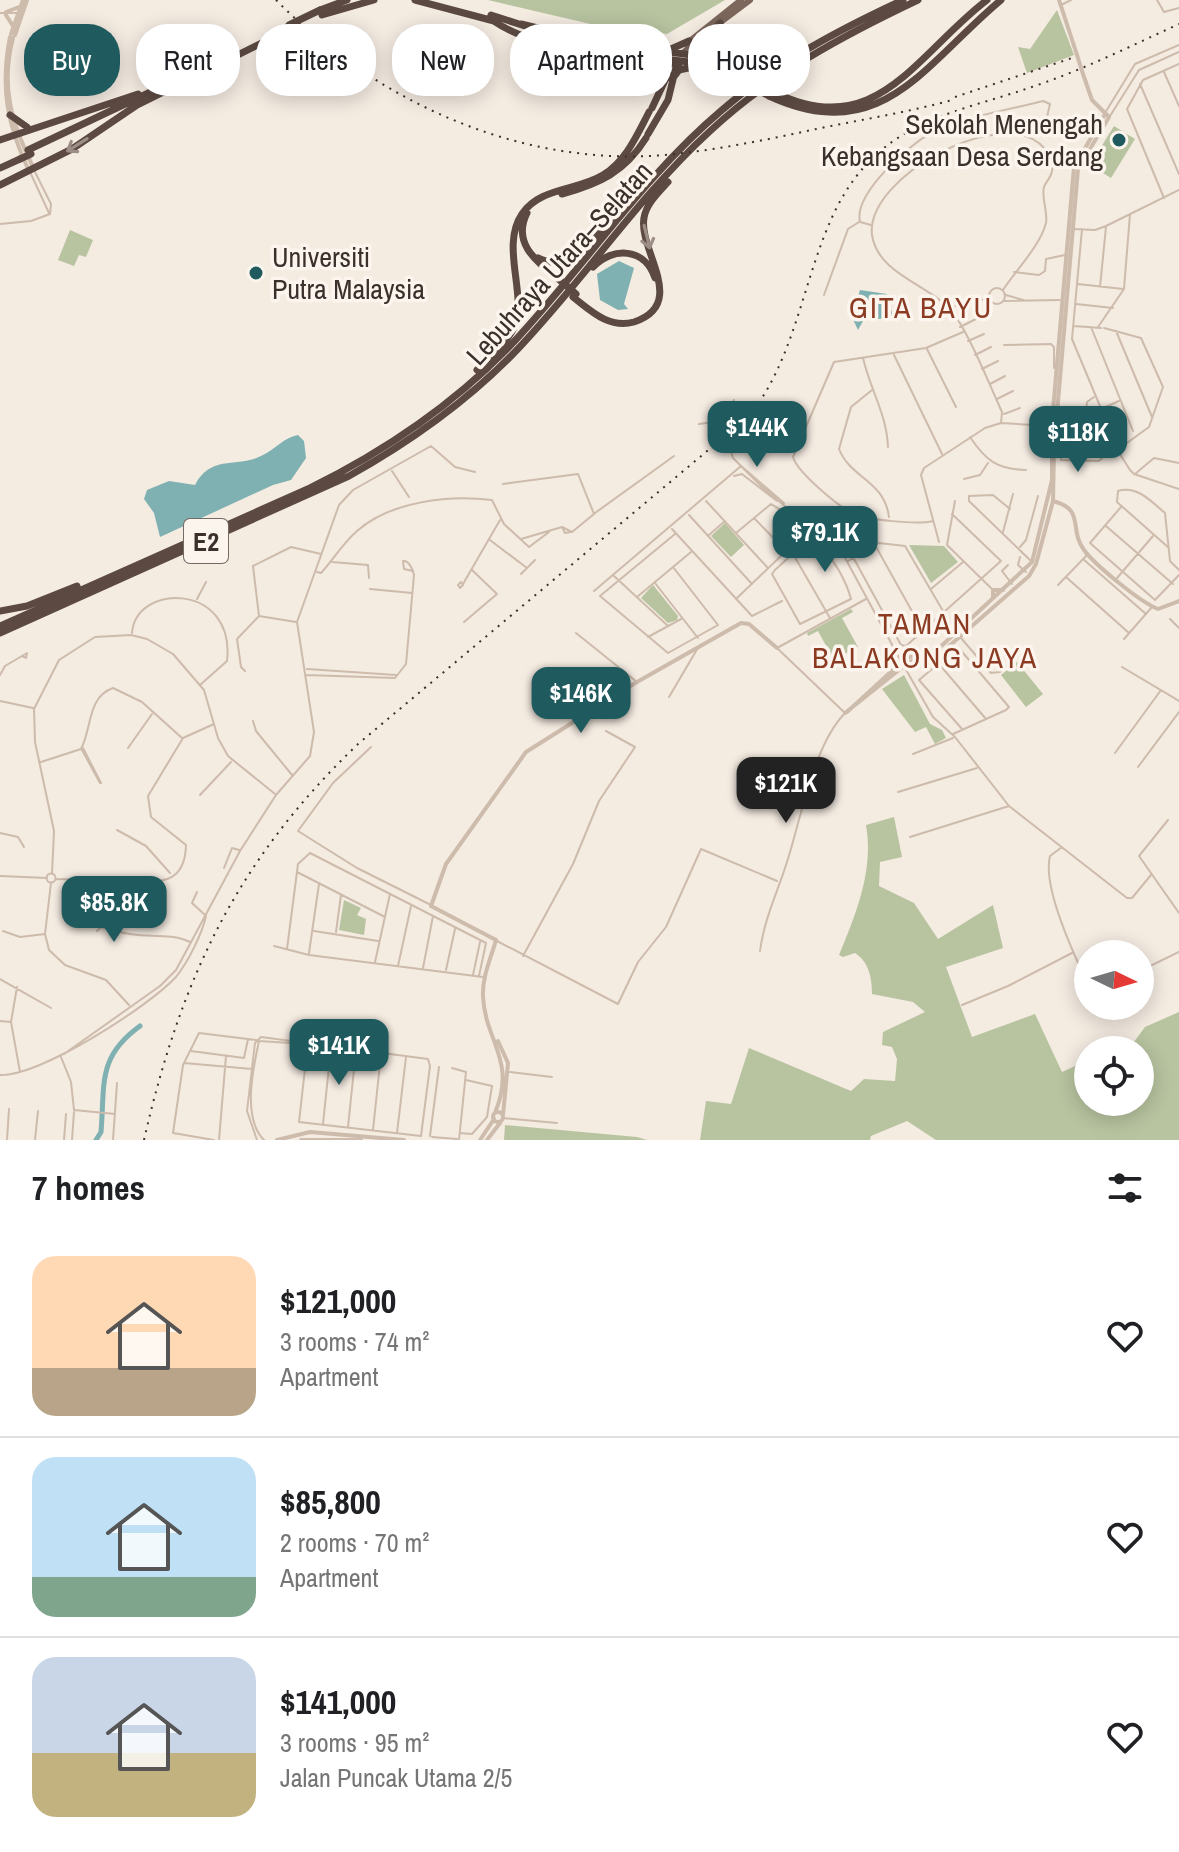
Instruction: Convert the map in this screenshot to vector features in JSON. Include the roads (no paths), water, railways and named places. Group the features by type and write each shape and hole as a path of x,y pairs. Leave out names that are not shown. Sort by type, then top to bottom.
{"highway":[{"path":"295,24 347,0"},
{"path":"321,12 374,0"},
{"path":"415,0 510,25"},
{"path":"439,0 521,24"},
{"name":"Lebuhraya Utara–Selatan","path":"0,626 349,469 421,423 449,401 531,323 647,184 700,130 748,89 807,49 903,0"},
{"name":"Lebuhraya Utara–Selatan","path":"0,634 349,476 389,453 457,404 543,321 692,148 759,89 810,54 918,0"},
{"path":"778,96 816,107 859,105 890,90 987,0"},
{"path":"776,96 814,113 842,114 864,109 893,94 962,38 1001,0"},
{"path":"492,20 510,27"},
{"path":"955,28 955,37 962,38"},
{"path":"672,51 688,53"},
{"path":"672,70 681,52"},
{"path":"674,64 688,65"},
{"path":"0,140 29,127 136,95"},
{"path":"0,166 143,96"},
{"path":"29,152 153,96"},
{"path":"0,185 32,170 156,96"},
{"path":"449,401 508,338 516,323 514,241 519,218 542,197 600,177 616,165 659,96"},
{"path":"560,283 525,246 523,223 536,205 611,176 635,155 668,96"},
{"path":"10,115 29,127"},
{"path":"519,218 521,248 560,283 602,319 617,323 636,321 653,308 660,286 645,235 644,215 692,148"},
{"path":"525,246 546,262 568,261 647,184"},
{"path":"543,321 608,255 622,252 638,256 651,268 655,280 654,298 648,307 628,319 600,313 575,296"},
{"path":"0,611 27,606 99,577 111,576"}],"main road":[{"path":"711,24 741,0"},
{"path":"681,52 750,0"},
{"path":"681,52 688,42"}],"street":[{"path":"1071,0 1060,2 1092,100 1107,116"},
{"path":"1157,0 1164,12 1179,8"},
{"path":"3,13 24,1"},
{"path":"0,224 31,221 50,214 2,101 3,70 24,1"},
{"path":"3,13 20,15"},
{"path":"3,13 12,36"},
{"path":"1054,422 1078,169 1135,64 1179,46"},
{"path":"1107,116 1139,70 1179,52"},
{"path":"1164,198 1127,109 1143,80 1179,64"},
{"path":"3,70 13,133"},
{"path":"1164,71 1179,106"},
{"path":"1140,84 1179,174"},
{"path":"860,222 860,206 883,172 933,132 1043,101 1050,104 1047,117 1035,124 1027,134"},
{"path":"1047,117 1066,126 1086,130"},
{"path":"1001,423 1003,415 996,399 952,312 879,254 872,225 894,186 940,150 1002,134 1027,134 1047,151 1052,172 1044,188 1046,224 1003,290"},
{"path":"1071,228 1106,226 1179,190"},
{"path":"1101,328 1124,289 1130,214"},
{"path":"824,295 848,229 860,222 872,225"},
{"path":"1100,287 1106,226"},
{"path":"958,635 1034,563 1051,500 1056,368 1071,228"},
{"path":"1082,229 1074,345 1118,450 1130,470 1179,489"},
{"path":"1014,272 1039,275 1045,271 1046,259 1066,255"},
{"path":"1077,284 1124,289"},
{"path":"989,299 992,288 1003,290"},
{"path":"1003,290 1003,301"},
{"path":"1005,295 1023,300"},
{"path":"933,298 929,305 941,315"},
{"path":"932,317 952,312 959,302 989,299 994,303 1064,301"},
{"path":"1075,304 1114,308"},
{"path":"960,327 980,317"},
{"path":"1073,326 1116,330 1141,338 1146,343 1163,387 1149,427 1118,450"},
{"path":"1091,327 1133,431"},
{"path":"1116,330 1152,418"},
{"path":"933,521 889,519 850,512 800,470 793,457 829,369 840,359 926,348 963,332"},
{"path":"967,342 984,334"},
{"path":"1004,345 1054,345 1052,368 1056,368"},
{"path":"974,356 991,347"},
{"path":"926,348 956,407"},
{"path":"894,354 942,454"},
{"path":"863,356 872,390 886,421 888,447"},
{"path":"981,370 998,361"},
{"path":"989,384 1005,376"},
{"path":"872,390 851,407 839,449 845,460 884,495 889,519"},
{"path":"996,399 1013,391"},
{"path":"1082,461 1087,402 1095,396"},
{"path":"734,400 721,421 733,458 847,561 933,717 954,735 1009,806 1127,898 1132,898 1151,875"},
{"path":"1101,409 1120,401"},
{"path":"1003,415 1020,408"},
{"path":"1085,425 1099,426 1105,453 1099,461 1061,460 1063,423 1067,412 1086,414"},
{"path":"699,424 721,421"},
{"path":"1054,422 1063,423"},
{"path":"939,542 921,475 924,468 969,436 1001,423 1033,425"},
{"path":"969,436 989,461 1001,468 1026,470"},
{"path":"0,1075 21,1073 62,1055 166,987 180,972 240,851 276,795 303,766 314,744 297,622 342,499 434,446 455,467 475,472"},
{"path":"520,540 562,527 572,532 633,482 674,456"},
{"path":"1134,474 1154,458 1179,463"},
{"path":"964,479 980,475 989,461"},
{"path":"594,591 688,515 741,466 746,467 787,507"},
{"path":"391,470 409,497"},
{"path":"503,484 578,474 594,514"},
{"path":"733,476 742,474 770,498 779,501"},
{"path":"1169,548 1117,502 1118,491 1126,489 1142,494 1165,513 1169,548 1170,561 1179,570"},
{"path":"1010,509 993,495 970,494 969,501 1023,556 1034,563"},
{"path":"1002,533 1013,494"},
{"path":"1019,549 1026,540 1038,496"},
{"path":"316,572 321,573 357,530 397,508 435,500 489,499 500,519 530,547 549,532"},
{"path":"705,500 769,568"},
{"path":"802,791 836,724 845,713 902,664 937,650 958,635 1034,563 1051,500"},
{"path":"1051,500 1070,507 1079,541 1088,554 1152,607 1162,609 1179,601"},
{"path":"955,501 947,545 1001,597"},
{"path":"736,533 771,504 807,533 811,537 828,553 851,597 800,624 772,574 811,537 815,532"},
{"path":"1122,507 1090,543 1155,600 1179,575"},
{"path":"853,557 901,645 906,646 1001,560 952,514"},
{"path":"688,515 752,584"},
{"path":"753,517 786,552"},
{"path":"463,584 500,519"},
{"path":"708,536 725,521"},
{"path":"1105,525 1173,584"},
{"path":"735,599 811,527"},
{"path":"671,529 752,616 782,601"},
{"path":"673,567 718,625 665,653 601,599 601,594 675,534"},
{"path":"1117,578 1154,535"},
{"path":"489,540 527,568"},
{"path":"847,561 875,544 905,546 944,612"},
{"path":"875,544 923,631"},
{"path":"259,616 252,571 257,562 291,547 322,555"},
{"path":"635,598 692,552"},
{"path":"1026,572 1018,565 1023,556 1035,552"},
{"path":"793,554 830,619"},
{"path":"1058,585 1088,554"},
{"path":"1083,559 1146,614"},
{"path":"521,574 535,560"},
{"path":"930,590 964,561"},
{"path":"331,562 368,565 369,578"},
{"path":"1008,565 1002,571 1012,584"},
{"path":"464,622 497,594 472,570"},
{"path":"305,675 386,680 397,676 406,661 413,571"},
{"path":"614,575 668,626"},
{"path":"1066,577 1129,633"},
{"path":"196,601 206,582"},
{"path":"654,582 698,638"},
{"path":"370,589 412,593"},
{"path":"993,590 1004,590"},
{"path":"993,590 993,601"},
{"path":"131,635 133,622 143,610 177,598 196,601 219,617 227,641 227,661 200,685"},
{"path":"777,648 867,599"},
{"path":"1124,639 1152,607"},
{"path":"259,616 297,622"},
{"path":"245,671 241,667 237,639 259,616"},
{"path":"647,638 682,618"},
{"path":"1170,619 1179,628"},
{"path":"427,913 446,864 520,759 637,682 699,645 746,622 845,713"},
{"path":"576,633 637,682"},
{"path":"56,879 52,874 54,831 33,733 34,709 49,676 69,651 95,637 131,635 147,639 173,654 200,685 218,738 232,761 276,795"},
{"path":"958,635 991,673 1000,672 1014,659"},
{"path":"669,697 701,649 699,645"},
{"path":"913,754 1006,710 1008,705 958,647 919,680 962,729"},
{"path":"0,675 9,662 22,656"},
{"path":"938,663 986,719"},
{"path":"1122,667 1179,701"},
{"path":"304,669 397,676"},
{"path":"386,675 386,680"},
{"path":"81,748 101,783 81,748 94,706 106,690 122,689 183,738"},
{"path":"1115,753 1161,690"},
{"path":"0,701 34,709"},
{"path":"1138,767 1179,712"},
{"path":"128,748 153,713"},
{"path":"253,721 256,731 293,777"},
{"path":"129,1006 106,980 54,958 45,934 51,883 56,879 115,878 155,884 172,875 186,855 186,845 151,817 147,806 148,796 183,738 215,723"},
{"path":"523,956 573,864 599,801 635,747 606,731"},
{"path":"371,747 333,783 298,831 357,868 618,1004 638,962 666,927 701,849 778,882"},
{"path":"40,763 81,748"},
{"path":"760,951 778,882 820,757"},
{"path":"200,795 232,761"},
{"path":"898,792 979,768"},
{"path":"910,837 1009,806"},
{"path":"1168,820 1139,856 1179,913"},
{"path":"117,830 146,846 172,875"},
{"path":"0,833 18,837 24,847"},
{"path":"962,1005 1074,953 1048,867 1050,856 1062,847"},
{"path":"224,868 232,848 240,851"},
{"path":"287,949 296,871 307,853 486,943 482,977 485,1007 504,1063 494,1116 480,1140"},
{"path":"296,871 385,917"},
{"path":"0,876 47,878 52,874"},
{"path":"47,878 51,883"},
{"path":"309,955 319,883"},
{"path":"104,913 118,887"},
{"path":"197,892 192,903 206,915"},
{"path":"375,964 390,894"},
{"path":"336,934 342,895"},
{"path":"109,903 99,905 117,931"},
{"path":"398,968 411,905"},
{"path":"423,969 433,916"},
{"path":"97,931 101,927 136,935 175,936 192,943"},
{"path":"446,970 455,928"},
{"path":"3,931 20,937 45,934"},
{"path":"312,931 380,941"},
{"path":"473,975 480,940"},
{"path":"482,977 496,940"},
{"path":"62,1055 174,973 192,943"},
{"path":"274,946 309,955 398,968 446,970 482,977"},
{"path":"1154,964 1179,952"},
{"path":"0,979 51,1008"},
{"path":"17,987 11,1022 21,1073"},
{"path":"0,1021 11,1022"},
{"path":"226,1056 216,1140 173,1133 184,1063 199,1033 256,1040 261,1037 381,1052 429,1060 421,1136 300,1122 308,1043"},
{"path":"190,1051 246,1057 248,1038"},
{"path":"487,1140 503,1118 508,1072 508,1063 496,1039"},
{"path":"256,1040 247,1111 257,1140"},
{"path":"264,1140 252,1117 260,1040 308,1043"},
{"path":"323,1124 331,1046"},
{"path":"348,1127 356,1049"},
{"path":"373,1130 381,1052"},
{"path":"62,1055 71,1082 74,1110 72,1140"},
{"path":"397,1133 406,1056"},
{"path":"184,1063 252,1069 256,1066"},
{"path":"439,1067 430,1139 460,1140 465,1070 452,1068"},
{"path":"252,1069 255,1074"},
{"path":"508,1072 552,1077"},
{"path":"460,1133 472,1134 483,1124 498,1087 508,1072"},
{"path":"466,1080 498,1087"},
{"path":"113,1140 117,1083"},
{"path":"7,1140 9,1109"},
{"path":"74,1110 114,1114"},
{"path":"35,1140 38,1111"},
{"path":"64,1140 66,1114"},
{"path":"494,1116 503,1118"},
{"path":"494,1116 557,1123"},
{"path":"277,1140 310,1132 404,1140"},
{"path":"301,1140 361,1140"}],"water":[{"path":"619,261 634,268 624,304 628,309 618,310 600,300 597,274"},
{"path":"860,290 887,294 893,317 863,321 858,330 852,317"},
{"path":"298,435 304,441 306,458 291,480 273,485 160,537 154,513 144,499 147,490 169,481 195,485 201,475 217,465 252,459"}],"waterway":[{"path":"96,1140 101,1132 104,1086 110,1061 126,1037 140,1026"}],"railway":[{"path":"276,0 359,69 405,97 454,120 505,138 557,150 611,156 685,153 763,140 952,100"},
{"path":"144,1140 176,1026 196,974 247,878 279,832 358,744 750,415 779,367 836,209 855,178 876,154 900,136 926,123 1063,76 1179,24"},
{"path":"955,97 1084,54"}],"place":[{"name":"Sekolah Menengah Kebangsaan Desa Serdang","path":"1119,140"},
{"name":"Universiti Putra Malaysia","path":"256,273"}],"district":[{"name":"GITA BAYU","path":"921,307"},
{"name":"TAMAN BALAKONG JAYA","path":"925,640"}]}
